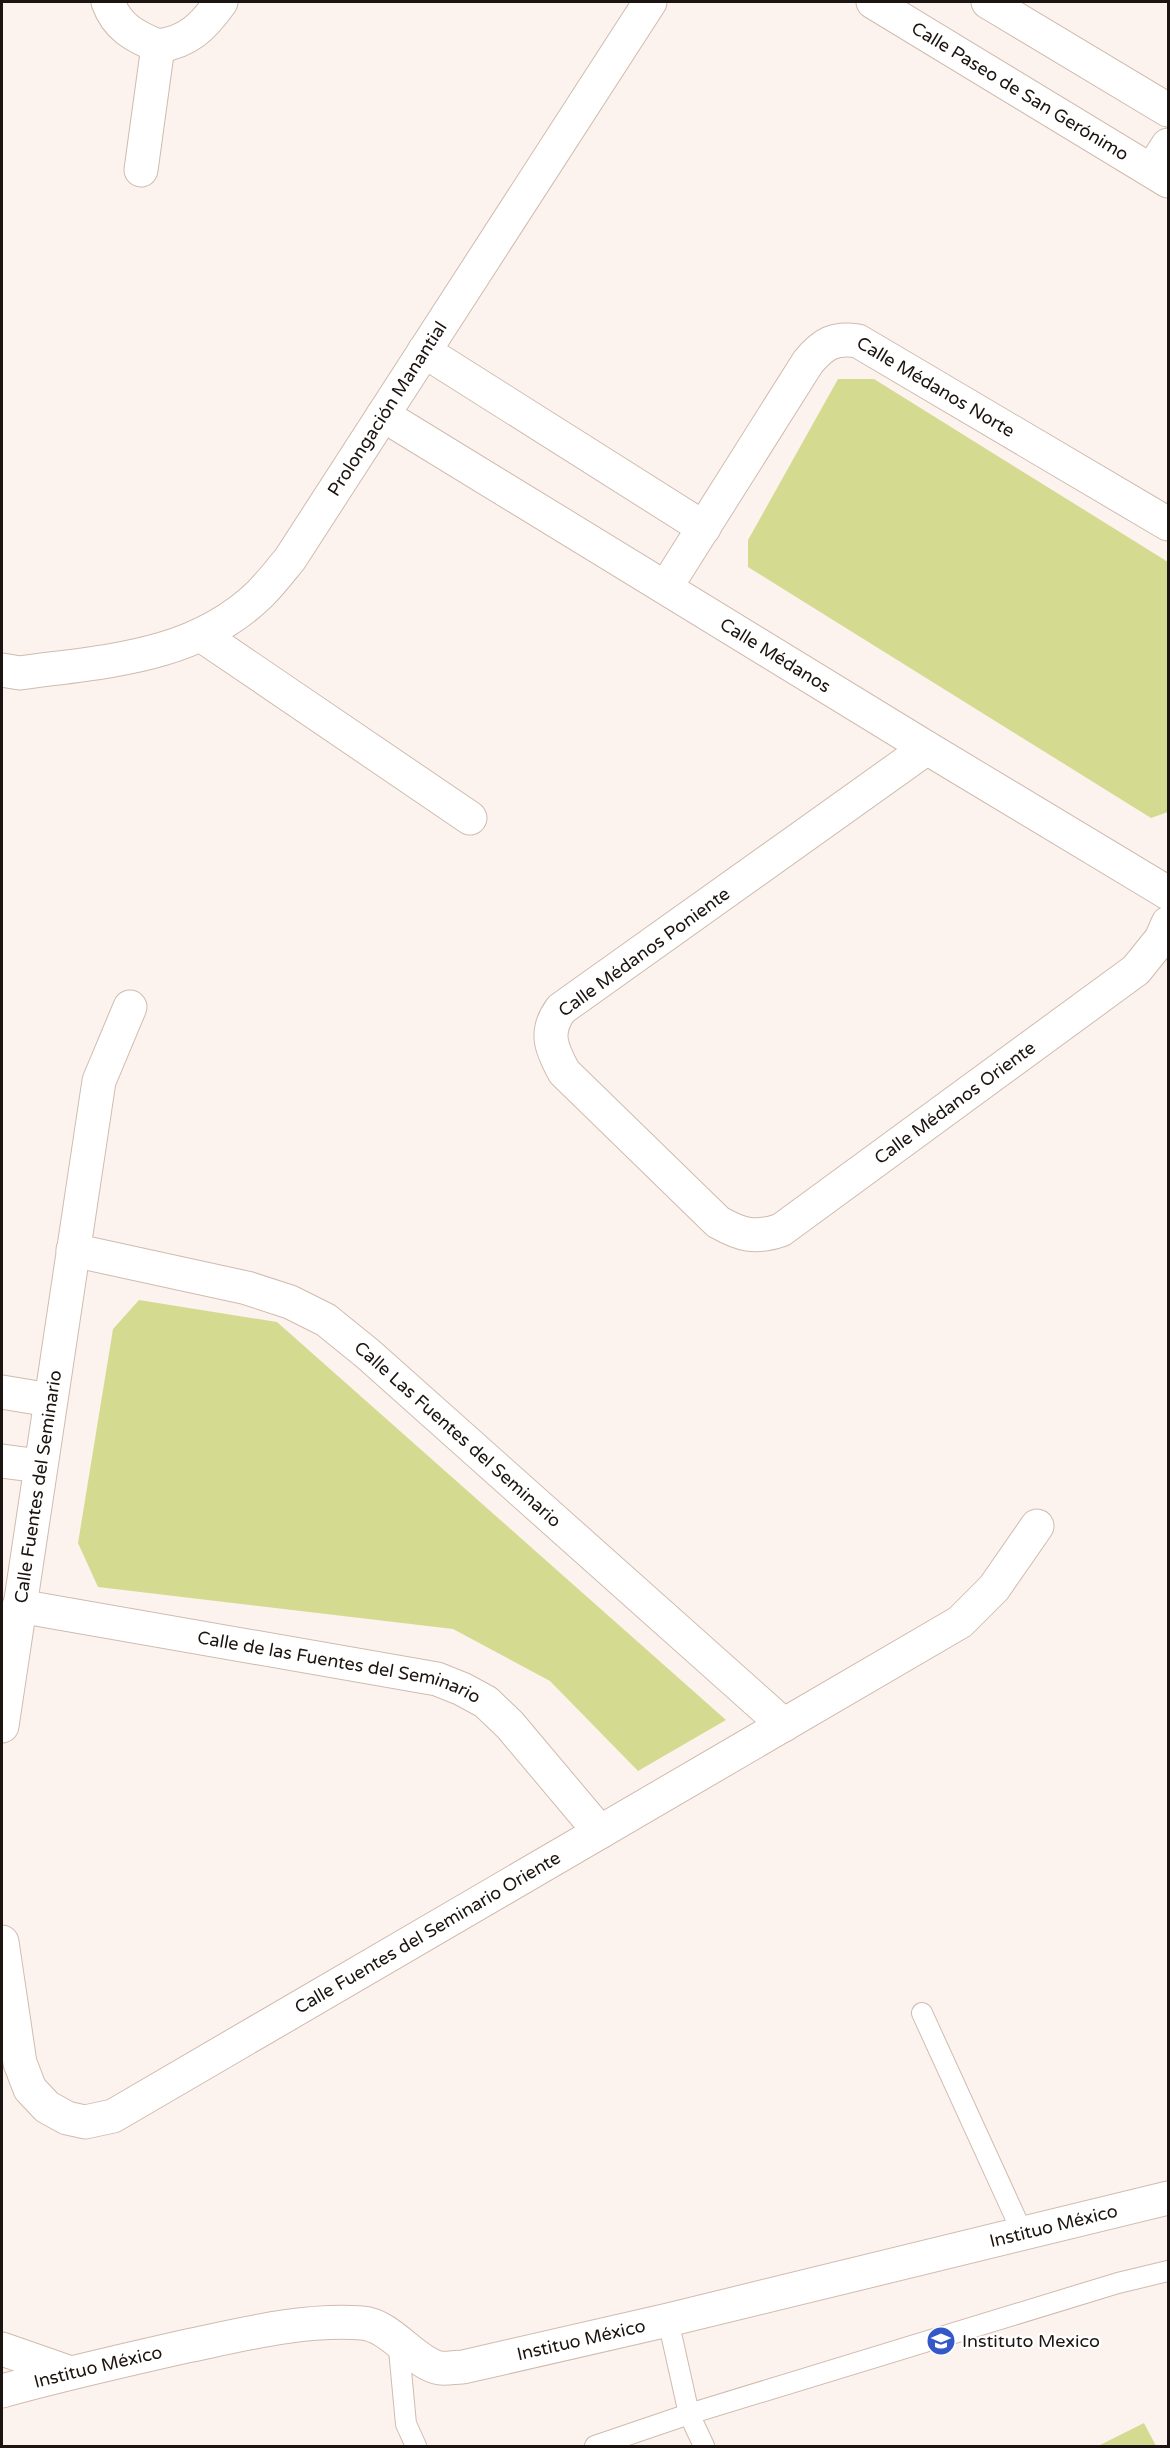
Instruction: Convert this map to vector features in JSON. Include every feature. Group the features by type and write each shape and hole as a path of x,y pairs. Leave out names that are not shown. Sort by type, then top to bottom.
{"street":[{"path":"108,2 124,30 158,46 184,40 197,30 220,2"},
{"name":"Prolongación Manantial","path":"8,676 141,657 201,635 234,616 261,593 290,559 650,2"},
{"name":"Calle Paseo de San Gerónimo","path":"873,2 1163,165"},
{"path":"988,2 1168,110"},
{"path":"141,170 158,46"},
{"name":"Calle Médanos Norte","path":"666,587 808,362 819,349 844,339 858,341 1168,524"},
{"path":"424,351 504,404 704,528"},
{"name":"Calle Médanos","path":"383,415 1168,893"},
{"path":"201,635 470,818"},
{"name":"Calle Médanos Poniente","path":"718,1222 564,1071 551,1042 553,1020 561,1009 927,748"},
{"name":"Calle Médanos Oriente","path":"718,1222 748,1235 763,1236 781,1230 1136,970 1161,939 1168,923"},
{"name":"Calle Fuentes del Seminario","path":"2,1726 99,1081 130,1007"},
{"name":"Calle Las Fuentes del Seminario","path":"73,1250 247,1288 290,1302 326,1320 368,1354 784,1725"},
{"path":"2,1392 50,1400"},
{"path":"2,1461 40,1466"},
{"name":"Calle Fuentes del Seminario Oriente","path":"2,1942 20,2062 30,2089 46,2107 67,2118 85,2122 112,2116 960,1622 994,1588 1037,1526"},
{"name":"Calle de las Fuentes del Seminario","path":"19,1606 437,1679 486,1702 510,1725 600,1832"},
{"name":"Instituo México","path":"2,2391 68,2372 258,2331 310,2323 365,2323 398,2339 427,2362 439,2368 463,2367 668,2320 1168,2198"},
{"path":"2,2349 68,2372"}],"lane":[{"path":"922,2013 1023,2234"},
{"path":"595,2446 648,2438 688,2414 1118,2283 1168,2271"},
{"path":"668,2320 688,2414 704,2446"},
{"path":"398,2339 406,2424 416,2446"}],"green space":[{"path":"838,379 874,379 1168,562 1168,812 1151,818 748,567 748,540"},
{"path":"139,1300 277,1322 726,1720 638,1771 550,1681 453,1629 98,1587 78,1543 113,1329"},
{"path":"1144,2423 1156,2446 1098,2446"}],"place":[{"name":"Instituto Mexico","path":"941,2341"}]}
